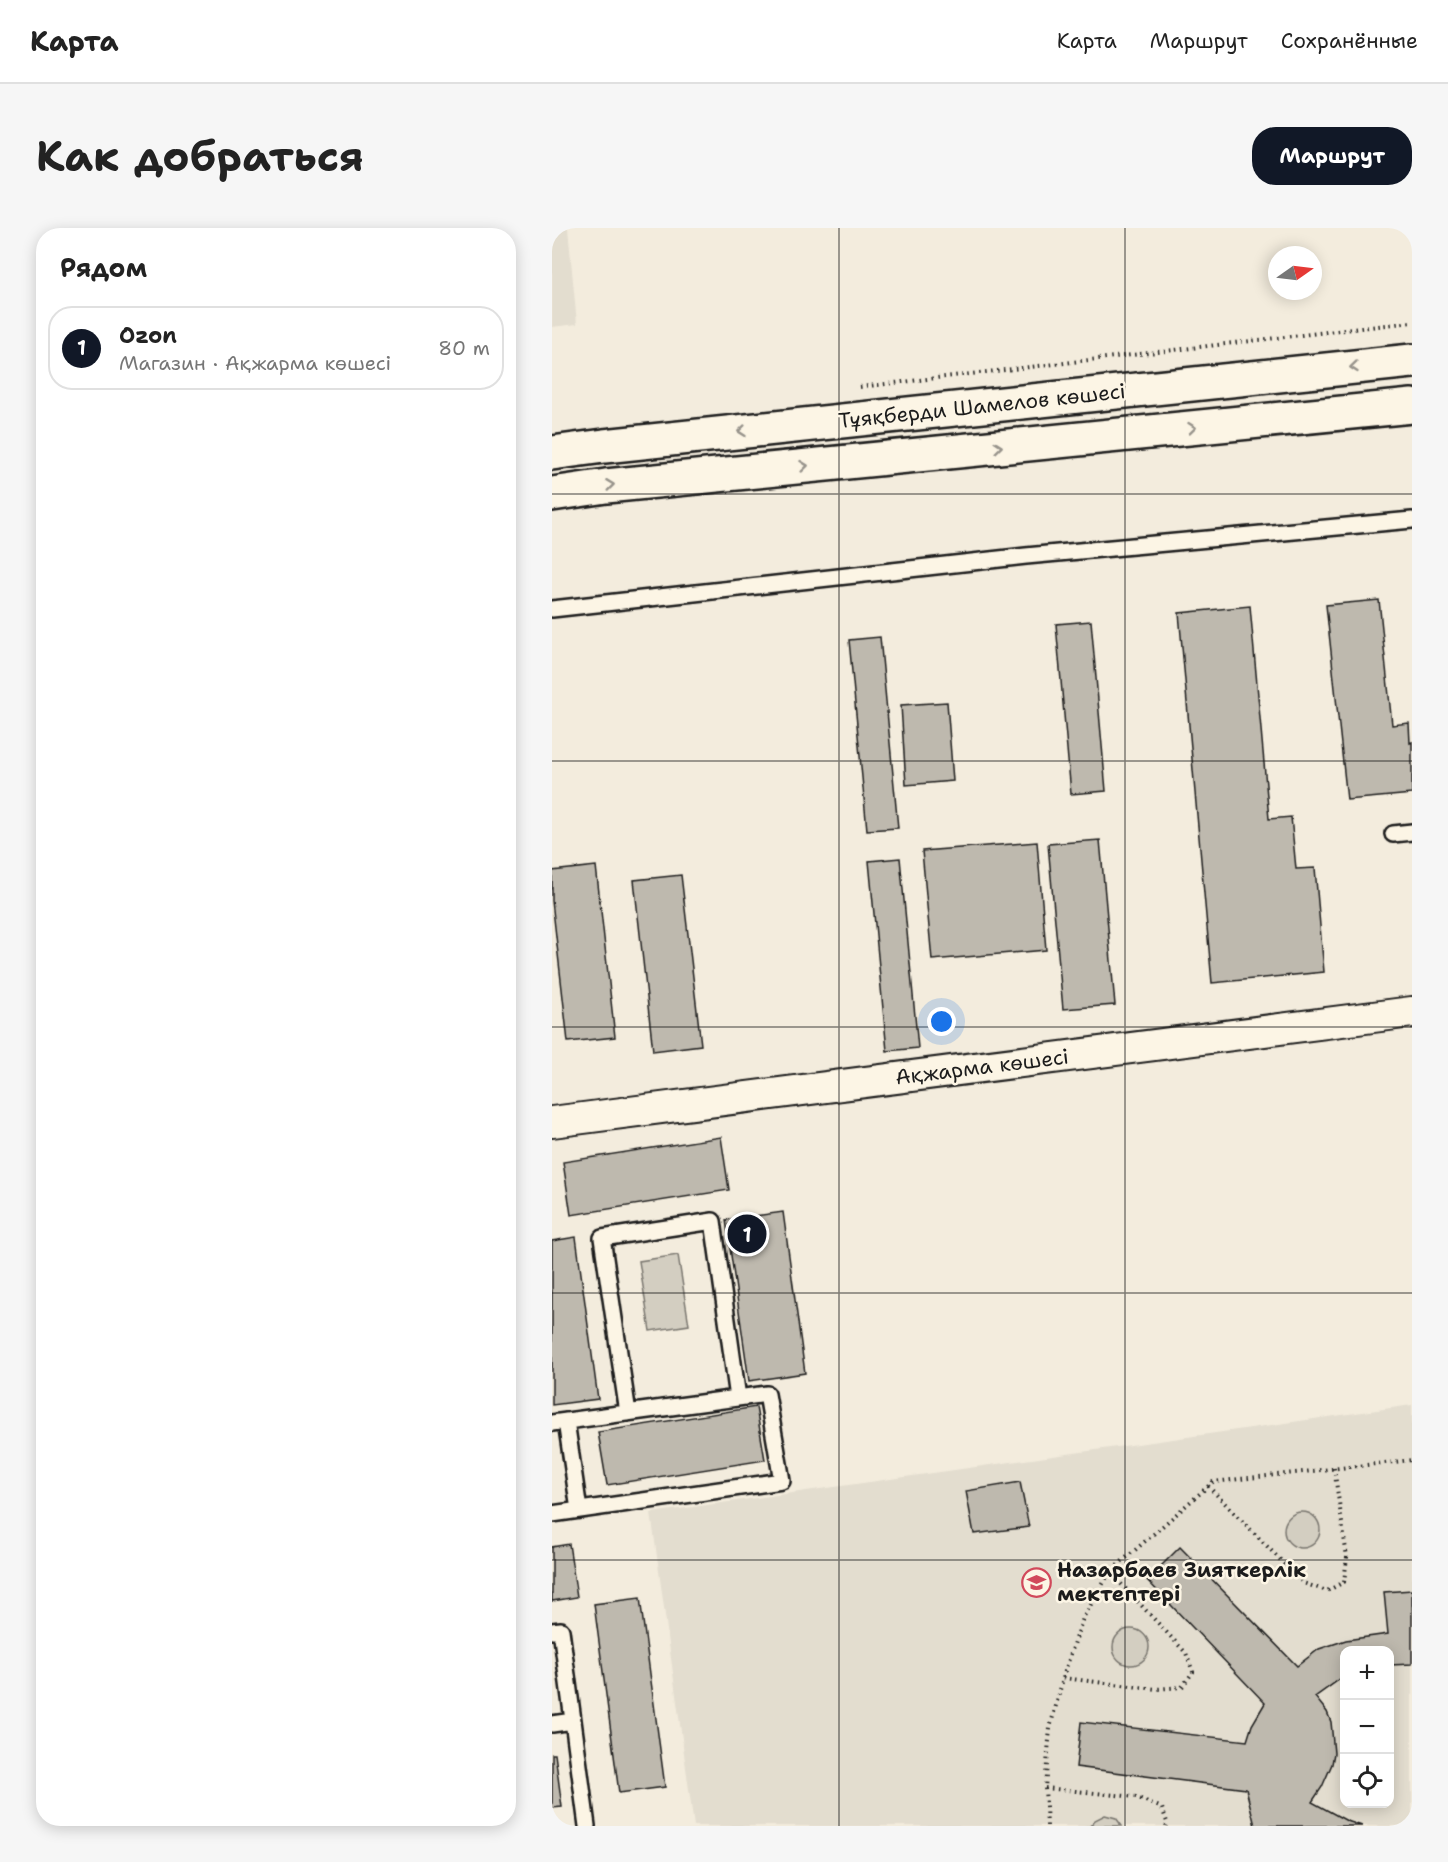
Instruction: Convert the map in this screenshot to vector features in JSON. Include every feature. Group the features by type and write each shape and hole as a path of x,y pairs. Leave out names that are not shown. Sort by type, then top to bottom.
{"street":[{"name":"Тұяқберди Шамелов көшесі","path":"552,453 1412,361"},
{"name":"Тұяқберди Шамелов көшесі","path":"552,494 606,486 1412,406"},
{"name":"Ақжарма көшесі","path":"552,1122 1412,1012"}],"lane":[{"path":"552,609 1014,557 1412,520"},
{"path":"1393,834 1412,832"},
{"path":"628,1413 602,1238 713,1221 738,1398"},
{"path":"552,1514 782,1481 767,1394 559,1422 579,1510"},
{"path":"552,1631 561,1630 587,1826"},
{"path":"552,1724 573,1721"}],"path":[{"path":"858,387 1412,322"},
{"path":"1047,1826 1044,1788 1050,1728 1063,1678 1083,1618 1110,1572 1213,1482 1412,1460"},
{"path":"1208,1486 1303,1583 1327,1591 1344,1582 1347,1557 1334,1468"},
{"path":"1063,1678 1156,1689 1182,1687 1193,1672 1186,1653 1110,1572"},
{"path":"1044,1788 1136,1797 1162,1808 1167,1822 1166,1826"}],"shaded area":[{"path":"552,228 568,228 577,324 552,327"},
{"path":"678,1255 689,1325 650,1331 639,1261"},
{"name":"Назарбаев Зияткерлік мектептері","path":"1412,1405 1412,1826 694,1826 651,1513"},
{"path":"1302,1512 1315,1517 1320,1530 1315,1543 1302,1548 1289,1543 1284,1530 1289,1517"},
{"path":"1131,1629 1144,1634 1149,1647 1144,1660 1131,1665 1118,1660 1113,1647 1118,1634"},
{"path":"1105,1815 1116,1818 1122,1826 1090,1826 1095,1820"}],"building":[{"path":"1379,600 1392,725 1409,723 1410,743 1412,742 1412,794 1347,800 1326,605"},
{"path":"1250,606 1269,819 1291,817 1296,869 1315,868 1324,972 1212,983 1179,613"},
{"path":"1091,621 1106,791 1071,794 1056,624"},
{"path":"880,637 898,828 867,830 849,640"},
{"path":"947,702 953,781 906,785 901,705"},
{"path":"1100,840 1115,1005 1063,1009 1048,844"},
{"path":"1037,842 1046,950 932,960 922,851"},
{"path":"900,858 918,1048 887,1051 869,861"},
{"path":"596,866 615,1037 568,1042 552,901 552,871"},
{"path":"681,875 701,1045 653,1051 634,880"},
{"path":"721,1137 729,1190 571,1215 563,1162"},
{"path":"783,1212 805,1373 749,1381 726,1220"},
{"path":"576,1237 598,1399 552,1405 552,1241"},
{"path":"756,1407 765,1460 607,1485 598,1432"},
{"path":"1020,1482 1029,1527 974,1534 966,1491"},
{"path":"569,1544 577,1597 552,1601 552,1547"},
{"path":"1180,1547 1297,1666 1319,1649 1346,1640 1388,1634 1384,1592 1412,1590 1412,1664 1394,1665 1394,1646 1340,1646 1340,1679 1315,1697 1327,1712 1331,1722 1334,1753 1322,1787 1312,1802 1347,1821 1362,1826 1255,1826 1246,1789 1076,1767 1081,1722 1247,1741 1252,1725 1265,1703 1147,1580"},
{"path":"640,1598 665,1787 619,1793 594,1604"},
{"path":"552,1754 555,1754 562,1807 552,1808"}],"place":[{"name":"Ozon","path":"747,1234"},
{"name":"Назарбаев Зияткерлік мектептері","path":"1036,1582"}]}
